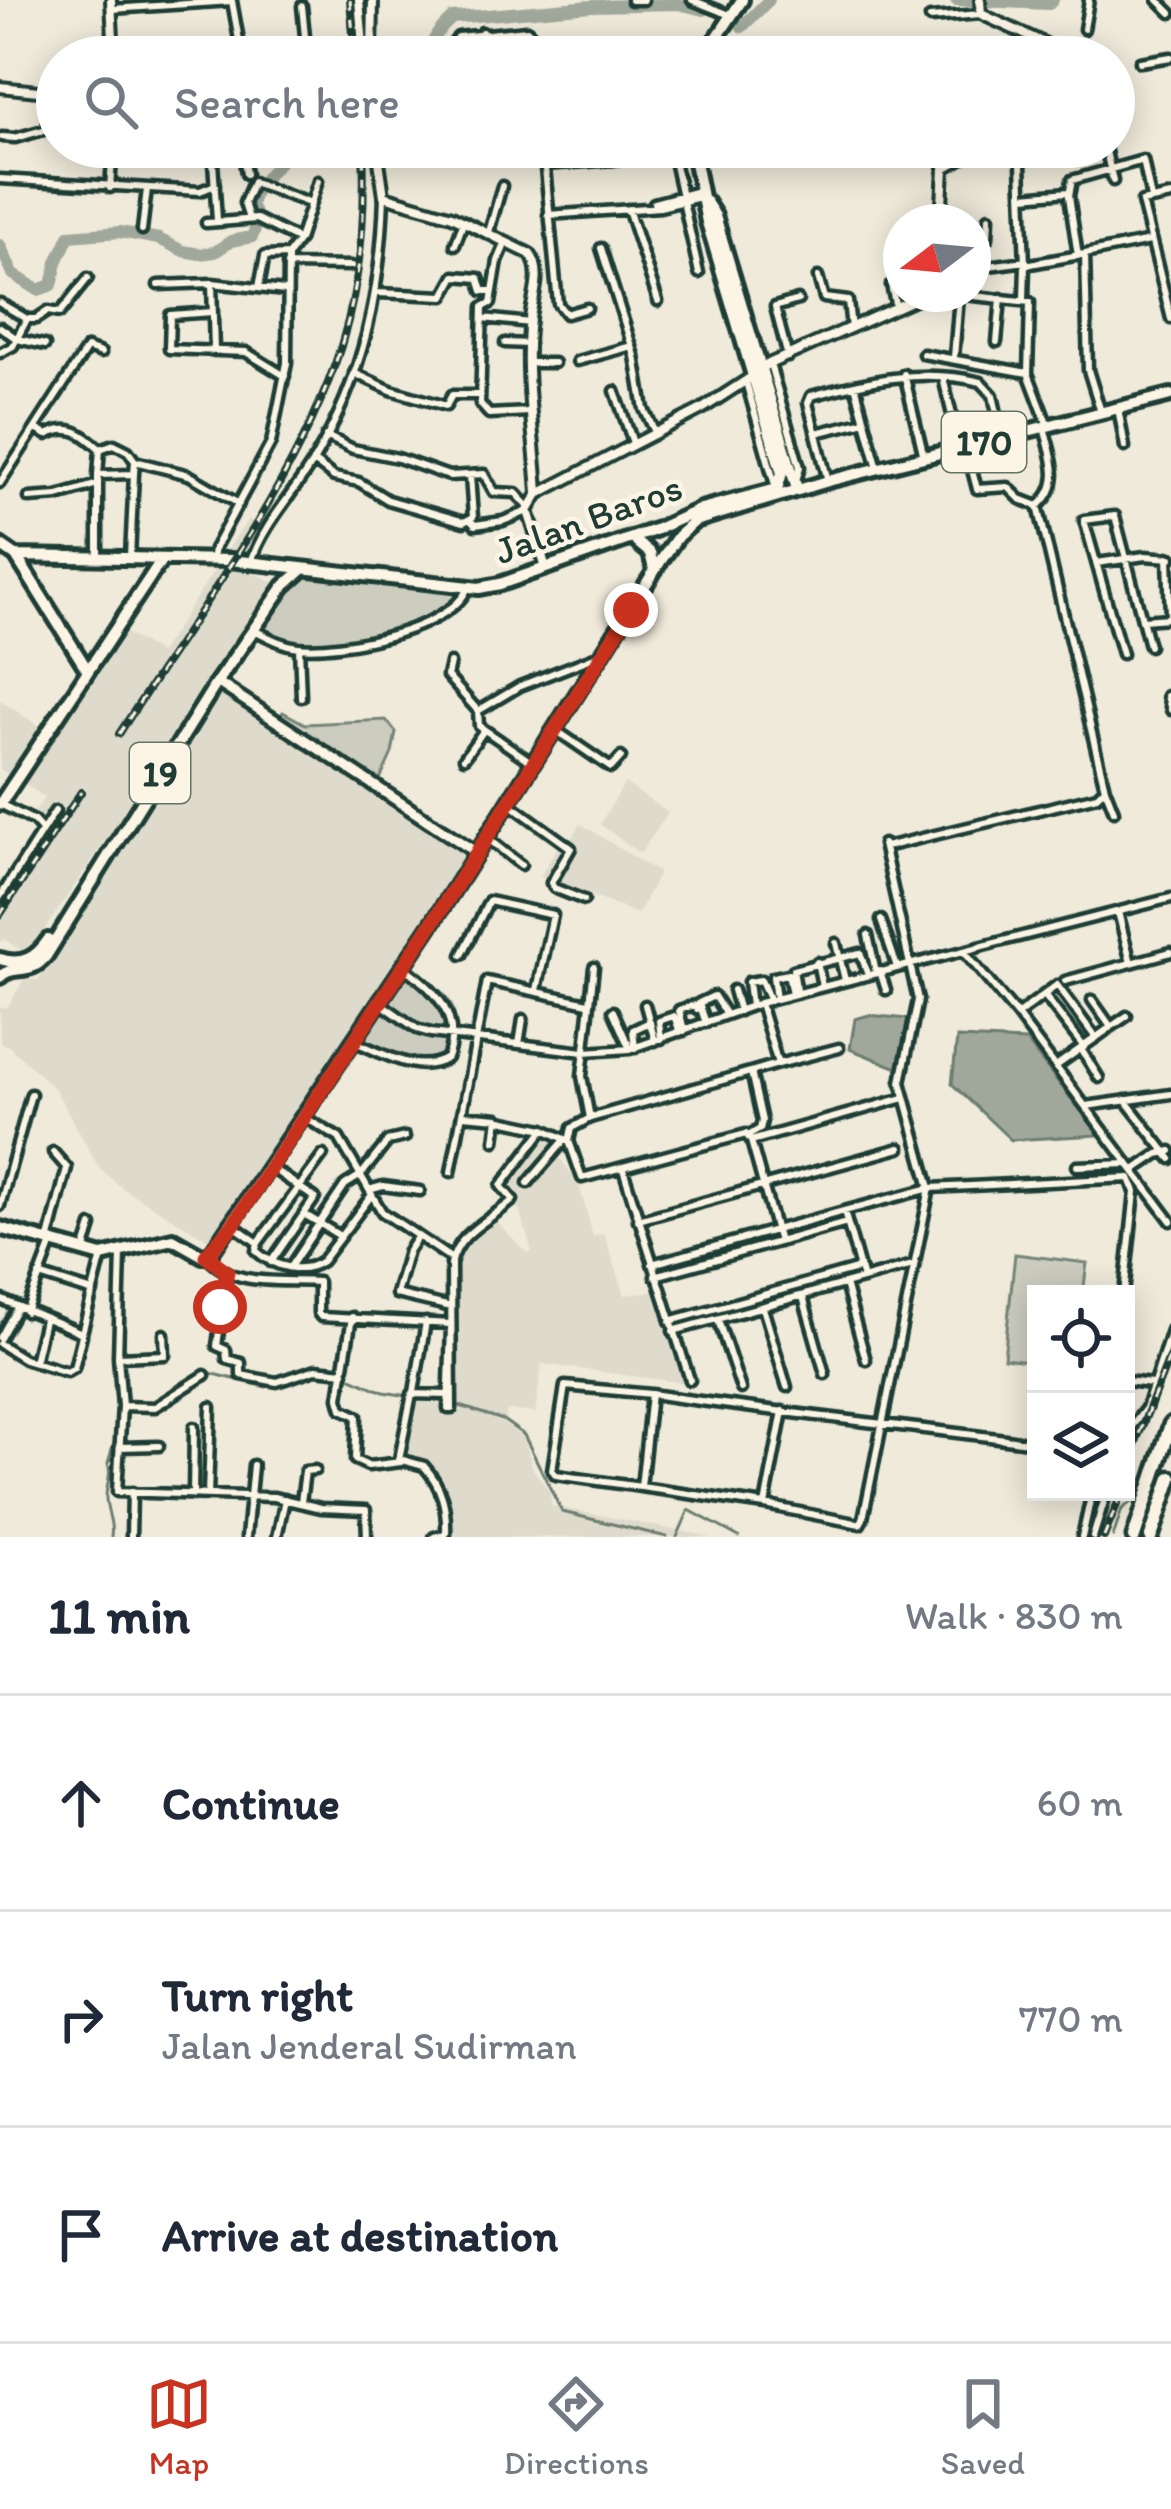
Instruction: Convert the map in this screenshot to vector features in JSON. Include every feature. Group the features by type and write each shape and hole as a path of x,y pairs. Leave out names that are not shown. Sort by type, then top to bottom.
{"highway":[{"path":"1134,1537 1171,1424"},
{"path":"1151,1537 1171,1478"}],"main road":[{"path":"717,36 742,0"},
{"path":"697,168 796,486"},
{"path":"758,371 783,477 777,489"},
{"name":"170","path":"653,572 678,536 704,516 796,486 1171,395"},
{"path":"778,459 796,486"},
{"name":"Jalan Baros","path":"16,556 251,562 468,587 500,584 668,526 711,506 777,489"},
{"path":"668,526 678,536"},
{"path":"0,1228 102,1256 178,1240 206,1256 233,1225 354,1042 653,572 650,553 632,538"},
{"path":"1,548 16,556 88,671"},
{"path":"25,572 27,561 37,555"},
{"path":"0,804 162,559"},
{"path":"275,564 284,586"},
{"name":"19","path":"2,969 30,970 40,963 217,682 284,586 306,568"},
{"path":"217,682 477,853"}],"street":[{"path":"359,0 365,36"},
{"path":"370,36 373,0"},
{"path":"631,0 643,0"},
{"path":"692,0 730,15"},
{"path":"1084,29 1089,0"},
{"path":"1157,0 1171,13"},
{"path":"113,36 111,5 197,1 235,4 239,36"},
{"path":"302,6 305,36"},
{"path":"930,18 981,8 1032,36"},
{"path":"463,36 530,30 531,36"},
{"path":"482,32 482,36"},
{"path":"1140,62 1171,57"},
{"path":"0,87 36,91"},
{"path":"2,136 36,133"},
{"path":"1135,163 1145,161 1151,199"},
{"path":"110,188 111,168"},
{"path":"214,168 217,220"},
{"path":"245,168 246,174"},
{"path":"251,562 263,533 314,461 355,373 378,292 384,196 380,168"},
{"path":"544,168 558,304 566,314 587,308"},
{"path":"676,168 699,273"},
{"path":"942,204 944,168"},
{"path":"1021,168 1024,299"},
{"path":"1101,412 1089,376 1082,255 1068,192 1072,180 1109,168 1113,182"},
{"path":"0,179 200,191 215,185"},
{"path":"212,560 271,443 285,376 288,255 298,240 318,181"},
{"path":"250,219 244,203 254,183 309,203"},
{"path":"489,232 502,186"},
{"path":"142,230 147,189"},
{"path":"1024,196 1068,192"},
{"path":"384,196 417,202 464,221 535,261 530,362 538,494"},
{"path":"548,215 704,196"},
{"path":"1171,196 1142,202 1171,320"},
{"path":"628,208 658,302"},
{"path":"206,223 250,219 298,240"},
{"path":"455,245 464,221"},
{"path":"991,267 1150,241"},
{"path":"506,242 491,303 483,307 481,409 489,414 533,412"},
{"path":"695,251 719,245"},
{"path":"601,248 632,346 644,410 655,432"},
{"path":"259,287 266,256 288,255"},
{"path":"287,265 351,266"},
{"path":"378,292 444,296 455,276 464,275 479,278 483,291 494,291"},
{"path":"818,277 824,298 848,302 851,328"},
{"path":"0,353 17,340 27,320 51,310 60,314 88,278"},
{"path":"212,284 214,351"},
{"path":"158,285 285,291"},
{"path":"991,297 1024,299 1030,304 1028,373 1046,426 1055,478 1049,495 1038,506"},
{"path":"997,342 1001,298"},
{"path":"788,357 776,307 799,300"},
{"path":"0,303 27,320"},
{"path":"1076,305 1087,306"},
{"path":"213,312 170,315 169,350 252,354 285,376"},
{"path":"314,461 334,478 358,481 388,500 485,525 528,508 538,494 702,409 758,371 887,312"},
{"path":"954,357 956,312"},
{"path":"483,318 530,323"},
{"path":"0,327 17,340 45,345"},
{"path":"1077,329 1088,330"},
{"path":"505,343 530,344"},
{"path":"578,361 632,346"},
{"path":"0,483 87,348 101,352"},
{"path":"923,354 1028,373"},
{"path":"530,362 554,363"},
{"path":"758,371 777,489"},
{"path":"355,373 391,390 446,406 452,394 480,395"},
{"path":"904,374 924,457"},
{"path":"828,481 810,398 855,385 904,374 970,380 989,387 1002,437"},
{"path":"943,378 977,489 1008,487 1020,499 1038,506"},
{"path":"855,385 878,469"},
{"path":"615,391 633,443"},
{"path":"1118,408 1125,447"},
{"path":"816,433 865,421"},
{"path":"35,428 47,435 60,428 72,429 100,449"},
{"path":"326,436 353,449 398,458 448,476 486,475 494,492 516,493 528,508 546,568"},
{"path":"100,449 109,443 119,445 135,461 189,476 239,504"},
{"path":"98,556 100,449"},
{"path":"130,557 135,461"},
{"path":"470,474 471,521"},
{"path":"29,498 58,496 98,480 134,475"},
{"path":"1038,506 1114,811"},
{"path":"1122,654 1083,521 1112,513 1149,646"},
{"path":"1097,563 1126,557 1169,558 1170,618 1143,620"},
{"path":"254,630 299,647 363,642 418,626 455,606 468,587"},
{"path":"299,647 302,697"},
{"path":"534,764 484,730 476,719 478,711 520,686 600,655"},
{"path":"450,663 447,676 478,711"},
{"path":"1167,696 1171,710"},
{"path":"464,758 484,730"},
{"path":"554,730 611,767 621,757"},
{"path":"1027,1442 882,1422 651,1394 566,1386 553,1470 556,1475 765,1505 860,1524 882,1422 913,1265 930,1188 902,1069 918,1000 884,846 1097,796 1105,788"},
{"path":"509,802 572,849 552,885 584,900"},
{"path":"0,804 43,830"},
{"path":"0,897 55,811"},
{"path":"487,838 521,865"},
{"path":"379,1002 417,1029 453,1036 584,1052 632,1048 764,1002 1171,898"},
{"path":"462,956 489,901 552,914 555,919 537,990"},
{"path":"1118,912 1131,963"},
{"path":"881,920 897,967"},
{"path":"868,934 875,972"},
{"path":"836,944 845,980"},
{"path":"1065,981 1171,952"},
{"path":"795,994 793,970 862,953 886,990"},
{"path":"965,953 1171,1221"},
{"path":"817,962 822,986"},
{"path":"354,1042 405,1061 434,1065 447,1058 453,1036 444,1004 403,965"},
{"path":"590,1118 582,1076 594,967"},
{"path":"778,1064 764,1002 772,978 785,974 795,994"},
{"path":"451,1172 488,980 588,1003"},
{"path":"1017,1015 1058,986 1096,1038"},
{"path":"733,990 739,1011"},
{"path":"1044,995 1099,1078"},
{"path":"705,1023 699,1004 714,996 726,1016"},
{"path":"1092,1000 1112,1027"},
{"path":"645,1005 658,1040"},
{"path":"682,1031 681,1010 696,1006 705,1023"},
{"path":"613,1011 632,1048"},
{"path":"658,1040 658,1022 674,1016 682,1031"},
{"path":"1056,1066 1127,1016"},
{"path":"519,1044 523,1019"},
{"path":"632,1048 633,1030 650,1022"},
{"path":"528,1183 567,1141 570,1130 590,1118 839,1048"},
{"path":"750,1138 762,1121 751,1072"},
{"path":"0,1206 31,1094"},
{"path":"1086,1106 1171,1094"},
{"path":"463,1115 544,1129 567,1141 581,1178 734,1136 750,1138 905,1097"},
{"path":"652,1264 930,1188 1130,1171 1169,1154 1124,1099"},
{"path":"304,1117 339,1138 382,1212 452,1259"},
{"path":"495,1142 500,1120"},
{"path":"412,1396 450,1402 452,1259 465,1237 513,1200 501,1186 544,1129"},
{"path":"290,1267 346,1184 362,1175 388,1141 405,1137"},
{"path":"750,1138 779,1242"},
{"path":"638,1220 900,1148"},
{"path":"26,1312 50,1242 67,1168 53,1152"},
{"path":"323,1155 258,1243 256,1251 271,1262 290,1267 319,1265 370,1193 383,1186 420,1191"},
{"path":"1077,1166 1130,1171"},
{"path":"270,1167 315,1198 271,1262"},
{"path":"623,1169 690,1380"},
{"path":"1125,1285 1135,1192 1130,1171"},
{"path":"844,1211 863,1279"},
{"path":"304,1214 340,1237"},
{"path":"656,1276 848,1223"},
{"path":"233,1225 258,1243"},
{"path":"84,1252 92,1226"},
{"path":"418,1236 408,1251 396,1293 452,1306"},
{"path":"121,1253 118,1492 285,1499 321,1508 368,1510 368,1537"},
{"path":"17,1308 0,1341 34,1362 71,1370 102,1256"},
{"path":"206,1256 227,1272 272,1282 316,1281 319,1316 451,1326"},
{"path":"673,1331 913,1265"},
{"path":"670,1321 860,1268"},
{"path":"227,1272 217,1346 226,1350 227,1359 241,1363 241,1375 277,1382 323,1367 344,1374"},
{"path":"39,1275 93,1292"},
{"path":"845,1284 866,1360"},
{"path":"803,1297 825,1374"},
{"path":"0,1299 82,1334"},
{"path":"763,1308 787,1387"},
{"path":"352,1317 340,1405 357,1416 354,1456 357,1463 424,1466 447,1509 446,1534 434,1537"},
{"path":"34,1362 44,1320"},
{"path":"718,1320 741,1389"},
{"path":"401,1462 426,1322"},
{"path":"1135,1422 1146,1408 1171,1330"},
{"path":"118,1358 165,1355 164,1334"},
{"path":"122,1406 155,1407 205,1375"},
{"path":"1135,1382 1152,1384"},
{"path":"641,1487 651,1394"},
{"path":"208,1495 211,1407"},
{"path":"765,1505 783,1411"},
{"path":"193,1495 194,1427"},
{"path":"120,1447 159,1446"},
{"path":"246,1537 253,1466"},
{"path":"301,1502 305,1471 315,1470"},
{"path":"131,1492 131,1537"},
{"path":"277,1537 285,1499"},
{"path":"1082,1537 1090,1501"},
{"path":"1093,1537 1104,1501"}],"shaded area":[{"path":"248,519 262,529 238,566 274,582 166,753 31,949 24,952 4,939 0,943 0,899 19,868 14,865 41,824 32,817 44,797 19,780 122,631 160,653"},
{"path":"311,573 464,590 432,614 360,638 294,643 260,628 296,576"},
{"path":"222,688 469,849 367,1021 211,1241 122,1188 99,1168 55,1089 0,1043 0,1008 8,1007 24,979 38,980"},
{"path":"0,700 41,728 10,776 0,769"},
{"path":"283,712 305,724 386,720 396,732 378,784 278,720"},
{"path":"625,783 668,813 640,854 600,824"},
{"path":"581,824 659,873 638,914 540,876 560,844 566,846"},
{"path":"409,962 450,1002 455,1023 450,1058 414,1060 357,1039"},
{"path":"869,1015 908,1019 897,1068 850,1049 855,1019"},
{"path":"957,1038 1026,1041 1100,1135 1011,1140 952,1084"},
{"path":"544,1131 562,1145 558,1156 579,1184 593,1236 604,1234 625,1295 655,1291 685,1383 542,1364 535,1413 507,1410 505,1424 524,1438 552,1506 712,1537 448,1537 449,1509 433,1473 400,1459 412,1399 456,1408 455,1272 471,1235 494,1219 527,1253 532,1252 516,1199 502,1186"},
{"path":"1015,1254 1087,1263 1084,1285 1027,1285 1027,1361 1004,1358"}],"waterway":[{"path":"742,27 769,0"},
{"path":"956,0 1049,4 1053,0"},
{"path":"436,36 452,18 592,6 678,4 704,10"},
{"path":"0,245 13,274 38,290 52,285 69,236 120,232 159,239 183,251 215,252 231,241 252,237 258,222 251,204 257,187 274,168"},
{"path":"206,1372 266,1387 318,1373"},
{"path":"345,1375 384,1392 444,1402"},
{"path":"118,1420 120,1403"},
{"path":"454,1404 503,1420 524,1435 562,1512 667,1537"},
{"path":"111,1537 108,1463 118,1430"},
{"path":"1113,1537 1122,1509 1138,1497"},
{"path":"677,1537 689,1510 739,1537"}],"railway":[{"path":"350,0 353,36"},
{"path":"119,734 243,546 323,396 348,322 358,272 363,168"},
{"path":"0,915 81,792"},
{"path":"1135,1444 1171,1353"},
{"path":"1104,1537 1118,1501"}],"route":[{"path":"220,1307 227,1272 206,1256 233,1225 435,919 631,610"}]}
